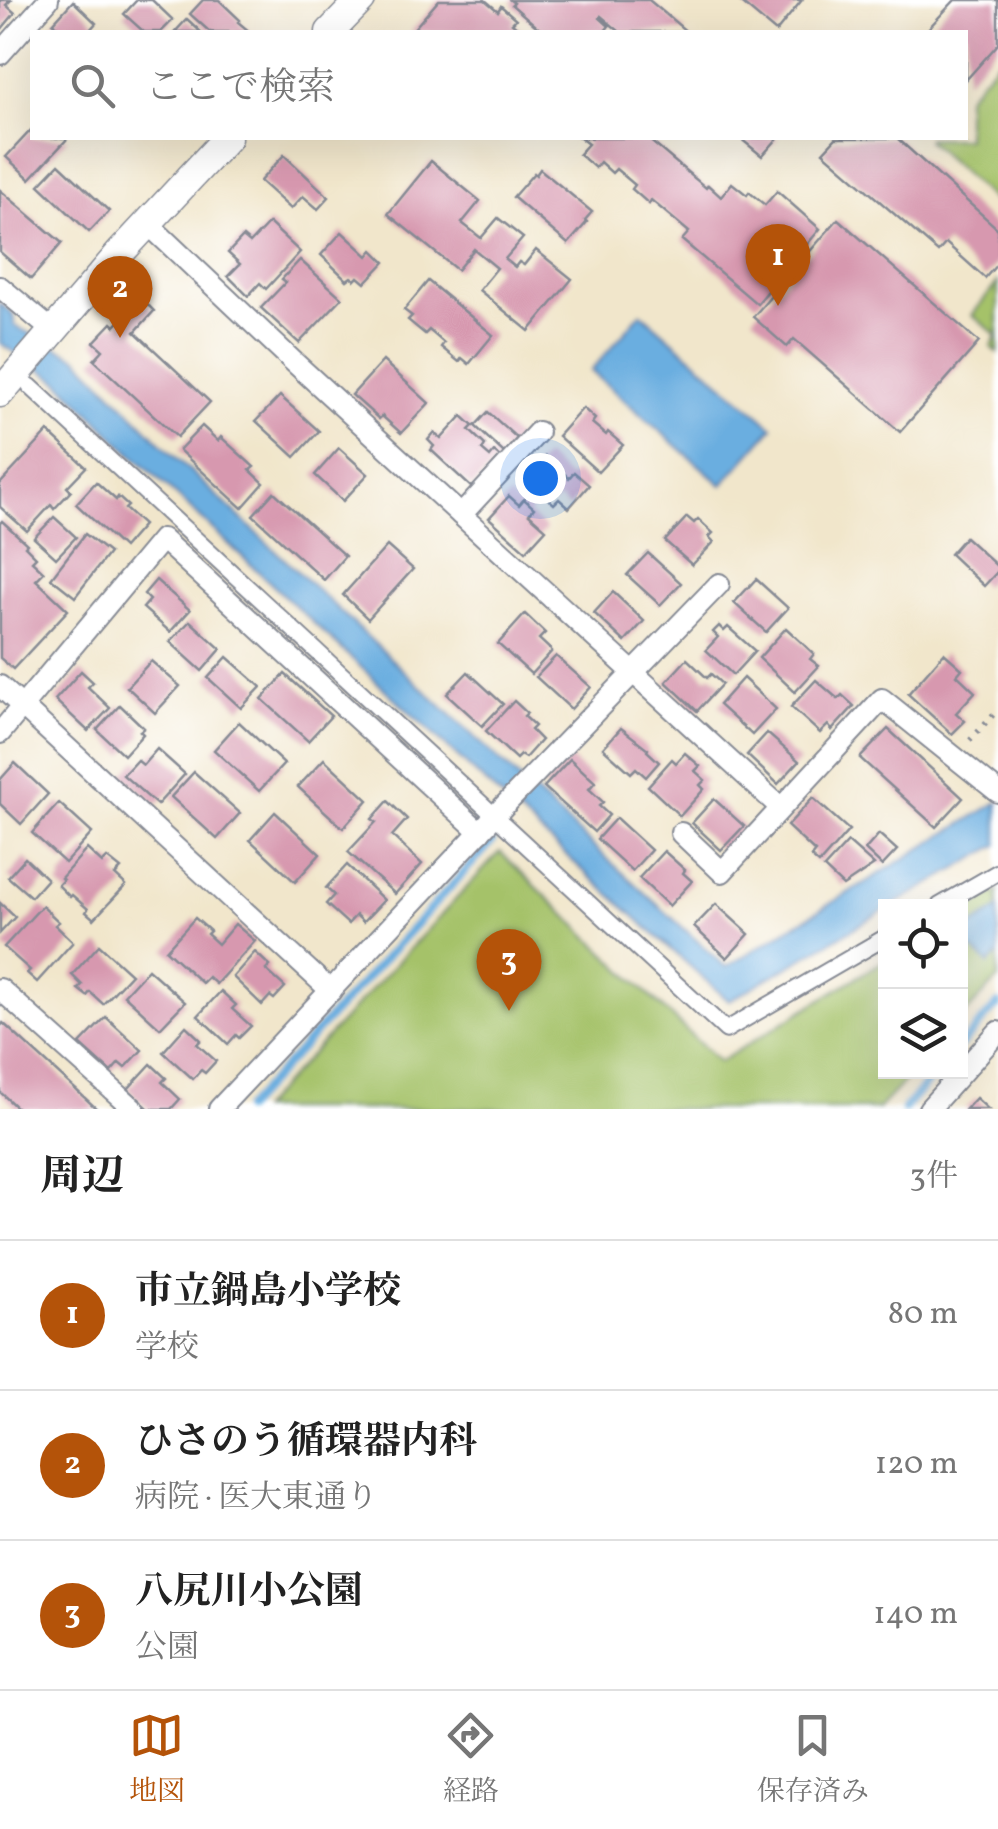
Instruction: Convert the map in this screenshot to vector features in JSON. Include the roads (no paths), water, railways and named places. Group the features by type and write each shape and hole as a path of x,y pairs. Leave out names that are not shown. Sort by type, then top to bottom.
{"street":[{"path":"332,30 362,0"},
{"path":"0,54 42,2"},
{"path":"0,392 27,376 52,334 146,222 225,140"},
{"path":"146,222 780,807"},
{"path":"0,287 52,334"},
{"path":"27,376 492,818 726,1030 878,943"},
{"path":"461,515 538,432"},
{"path":"0,734 162,540 492,818"},
{"path":"219,1109 719,584"},
{"path":"0,686 331,991"},
{"path":"681,834 722,872 882,699 998,792"},
{"path":"950,899 998,872"},
{"path":"0,989 134,1109"},
{"path":"929,1109 995,1042"}],"water":[{"path":"0,303 13,315 15,326 78,358 171,453 726,967 998,802 998,845 904,899 878,899 878,914 729,1001 490,787 119,442 60,382 0,343"},
{"path":"641,313 773,427 722,485 591,371"},
{"path":"998,909 998,954 989,964 968,945 968,929"}],"waterway":[{"path":"245,1109 492,842"},
{"path":"968,1037 998,1004"},
{"path":"904,1109 931,1079"}],"place":[{"name":"市立鍋島小学校","path":"778,306"},
{"name":"ひさのう循環器内科","path":"120,338"},
{"name":"八尻川小公園","path":"509,1011"}]}
